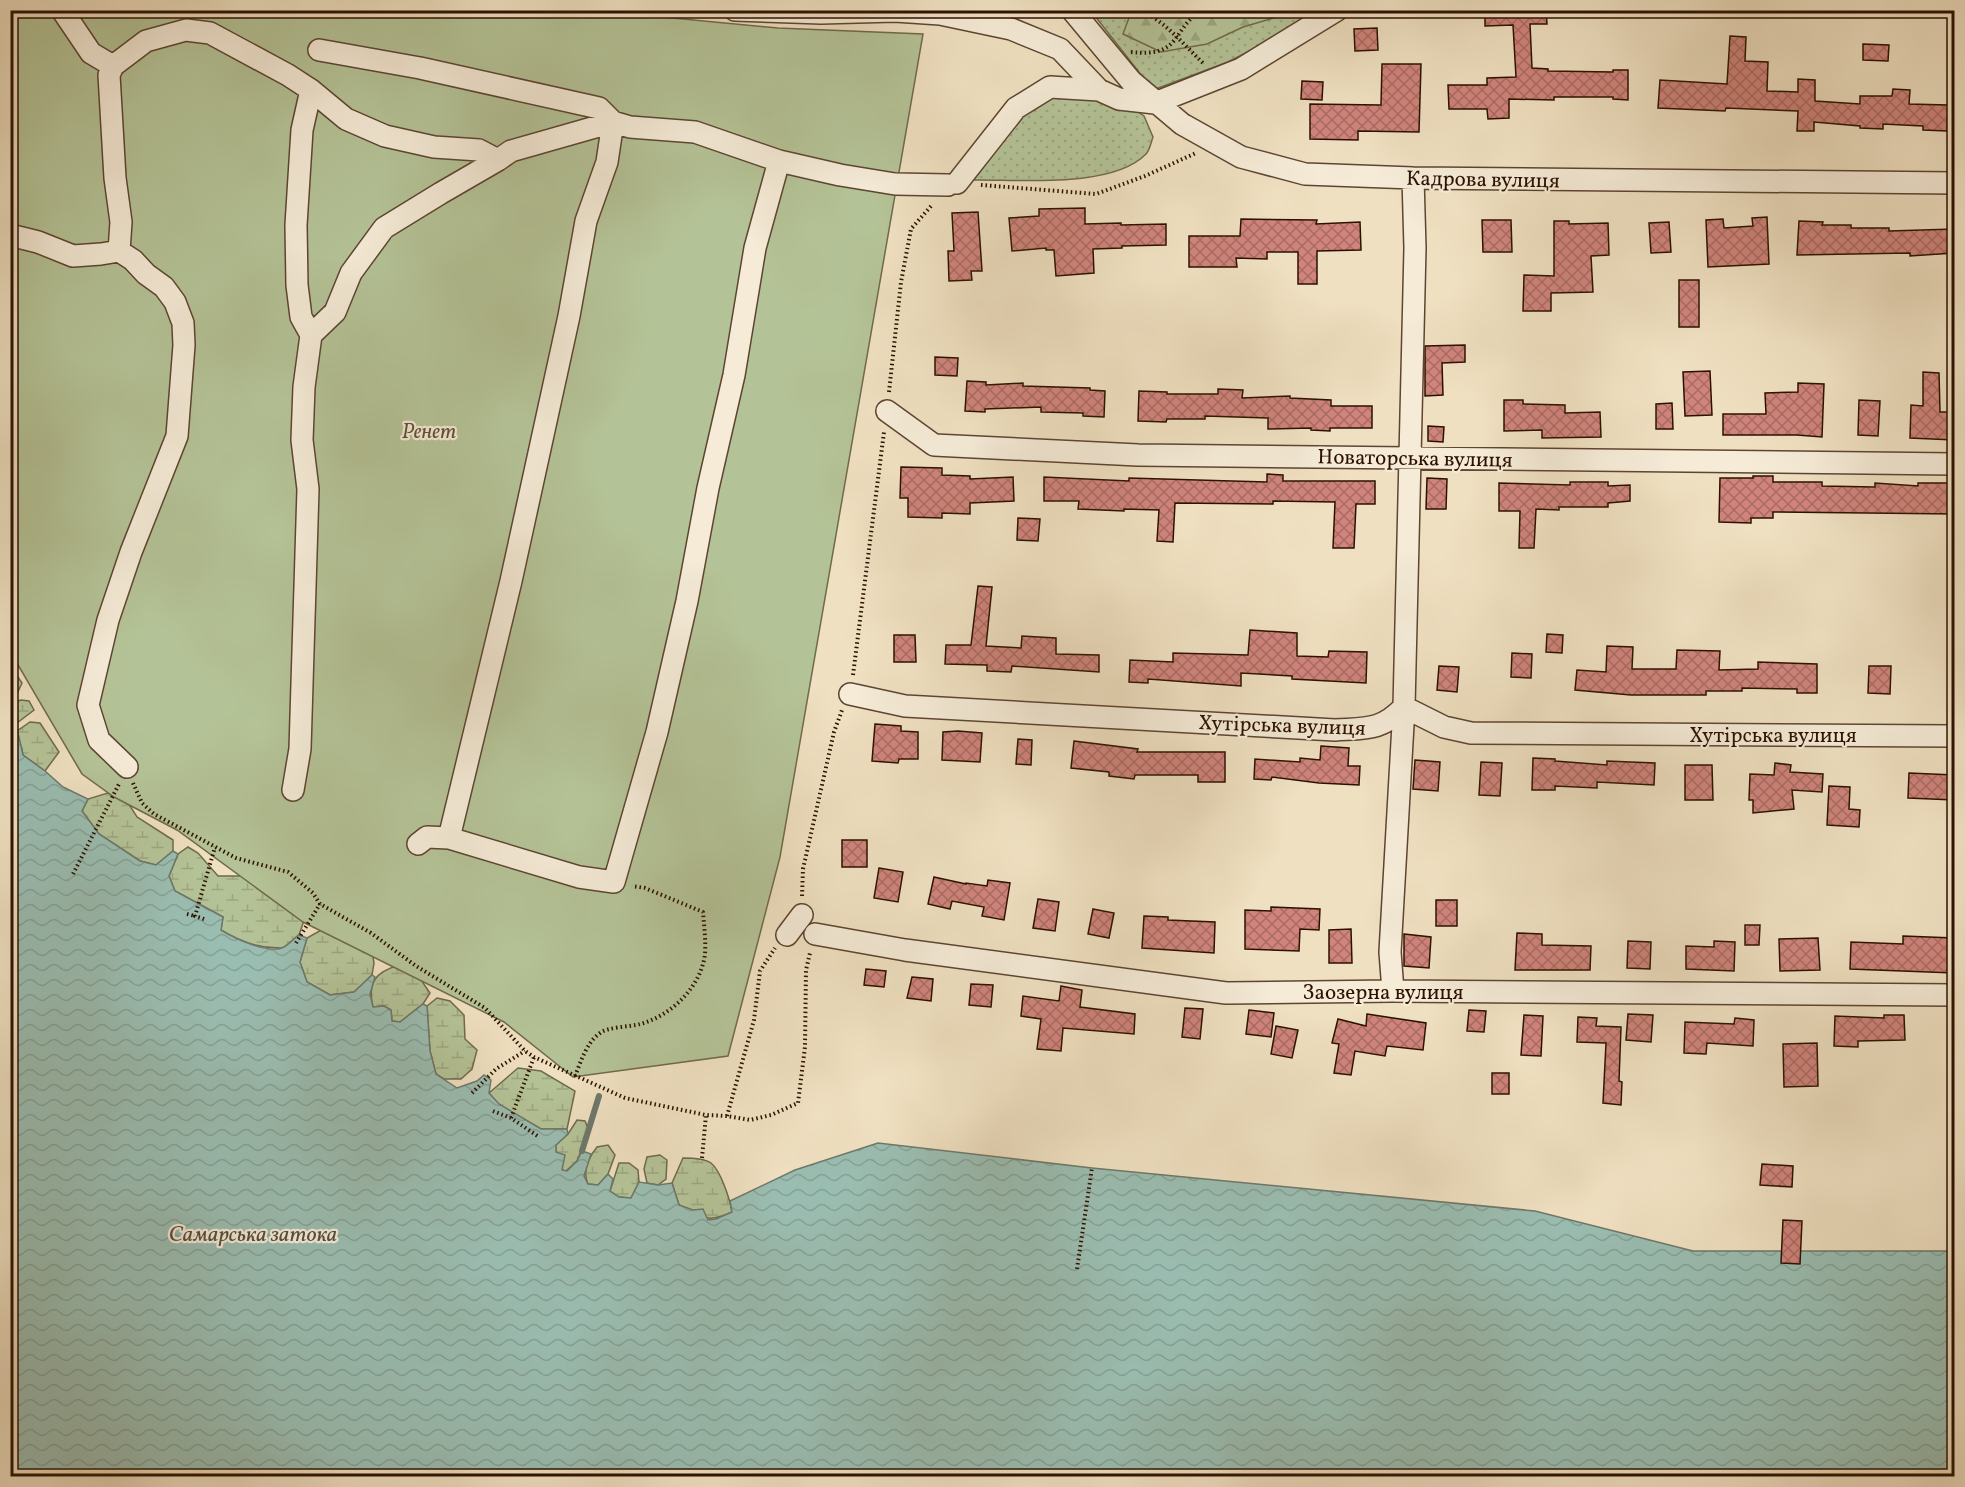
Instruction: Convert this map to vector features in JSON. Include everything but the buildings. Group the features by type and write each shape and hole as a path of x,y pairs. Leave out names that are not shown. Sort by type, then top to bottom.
{"street":[{"path":"63,10 91,53 113,66"},
{"path":"735,10 821,13 895,11 940,14 1011,28 1060,49 1098,90"},
{"name":"Кадрова вулиця","path":"1072,10 1101,48 1131,81 1182,124 1242,157 1305,174 1413,178 1954,183"},
{"path":"320,50 420,68 599,108 613,122 630,127 696,132 779,161 895,184 953,184 1016,108 1050,87 1098,90 1119,99 1155,103 1241,69 1337,10"},
{"path":"118,251 121,222 115,178 109,75 113,66 146,41 186,30 210,33 288,75 311,90 346,119 385,136 434,147 479,150 498,160"},
{"path":"293,790 300,749 308,489 302,440 304,387 311,335 301,317 297,285 296,225 302,130 311,90"},
{"path":"311,335 335,312 351,273 384,228 511,150 613,122"},
{"path":"449,838 511,581 586,221 607,162 613,122"},
{"path":"418,844 427,837 449,838 579,877 614,882 657,732 687,601 708,488 734,375 755,248 779,161"},
{"path":"1393,991 1390,952 1404,707 1415,248 1413,178"},
{"path":"10,235 38,242 73,256 118,251 133,260 146,274 164,287 176,302 183,323 184,345 177,435 131,552 108,620 88,705 99,740 127,767"},
{"name":"Новаторська вулиця","path":"887,411 934,445 1138,455 1954,464"},
{"name":"Хутірська вулиця","path":"850,694 905,706 1335,730 1377,727 1392,720 1404,707 1444,727 1471,733 1954,736"},
{"path":"787,935 802,915"},
{"name":"Заозерна вулиця","path":"815,934 905,950 1226,993 1393,991 1954,995"}],"path":[{"path":"1140,10 1154,17 1178,37 1219,77"},
{"path":"1101,48 1150,54 1171,45 1195,14 1203,10"},
{"path":"802,915 803,869 834,732 850,694 887,411 901,282 910,229 953,184 1096,194 1145,176 1216,143"},
{"path":"127,767 142,803 154,814 192,832 236,858 288,872 312,893 320,904 371,933 416,966 485,1008 525,1051 625,1098 706,1115 750,1120 771,1115 798,1103 805,1047 806,970 815,934"},
{"path":"74,874 114,797"},
{"path":"195,916 215,847"},
{"path":"575,1076 589,1044 602,1031 632,1027 655,1020 678,1004 695,982 705,955 704,912 645,888 614,882"},
{"path":"296,944 320,904"},
{"path":"187,914 204,919"},
{"path":"727,1116 754,1020 760,971 774,949 787,935"},
{"path":"472,1094 496,1069 525,1051"},
{"path":"511,1118 534,1057"},
{"path":"493,1111 511,1118 539,1137"},
{"path":"702,1158 706,1115"},
{"path":"1077,1269 1092,1168"}],"green space":[{"name":"Ренет","path":"618,10 641,15 778,28 923,34 780,857 728,1056 573,1077 504,1022 303,922 177,830 114,797 82,774 11,653 10,11"},
{"path":"1140,10 1297,11 1243,27 1207,44 1161,52 1123,34 1130,15"},
{"path":"1091,11 1328,11 1228,62 1153,90"},
{"path":"1054,92 1131,107 1144,116 1153,137 1146,154 1131,165 1111,173 1088,177 1038,181 972,180 1026,108"},
{"path":"10,665 22,683 15,698 11,699"},
{"path":"21,700 29,701 34,710 13,726 10,704"},
{"path":"30,722 40,723 59,752 45,771 23,755 17,731"},
{"path":"111,792 125,798 137,817 173,840 173,851 156,865 140,861 99,834 82,811 88,799"},
{"path":"188,847 198,853 218,876 273,876 308,909 299,935 283,948 275,948 250,944 221,930 223,917 175,891 169,876 178,854"},
{"path":"330,925 371,945 374,963 372,975 354,992 330,995 307,982 300,962 307,938"},
{"path":"399,965 417,974 430,993 423,1004 400,1022 392,1021 391,1010 384,1006 373,1007 371,998 375,979 384,971"},
{"path":"437,998 450,1001 464,1015 465,1039 477,1050 472,1069 461,1079 444,1079 436,1074 430,1051 427,1006"},
{"path":"518,1068 541,1071 575,1091 567,1129 541,1129 498,1104 489,1093"},
{"path":"577,1120 585,1121 589,1131 577,1161 566,1171 561,1170 556,1145 568,1134"},
{"path":"608,1145 615,1155 608,1174 598,1185 588,1184 586,1169 589,1160 597,1147"},
{"path":"660,1155 667,1160 666,1179 658,1185 647,1183 644,1169 647,1157"},
{"path":"683,1158 705,1160 715,1167 732,1212 710,1218 679,1205 672,1183"},
{"path":"619,1163 629,1163 638,1170 639,1182 631,1198 619,1197 610,1191"}],"water":[{"name":"Самарська затока","path":"10,723 18,733 23,755 63,787 88,799 82,811 99,834 140,861 156,865 173,851 178,854 169,876 175,891 223,917 221,930 243,941 270,949 284,947 299,935 307,938 300,962 307,982 330,995 354,992 372,975 375,977 370,994 373,1007 384,1006 391,1010 392,1021 400,1022 423,1004 427,1006 430,1051 436,1074 457,1088 477,1081 484,1075 491,1080 489,1093 499,1104 541,1129 567,1129 568,1134 556,1145 556,1152 565,1155 562,1170 567,1171 577,1161 582,1151 591,1154 584,1176 588,1184 598,1185 608,1174 613,1179 610,1191 619,1197 631,1198 639,1182 658,1185 672,1183 679,1205 693,1210 703,1209 708,1220 716,1219 732,1212 730,1201 795,1170 878,1143 1092,1168 1535,1211 1693,1251 1954,1251 1954,1476 11,1476"}],"waterway":[{"path":"582,1151 599,1096"}]}
